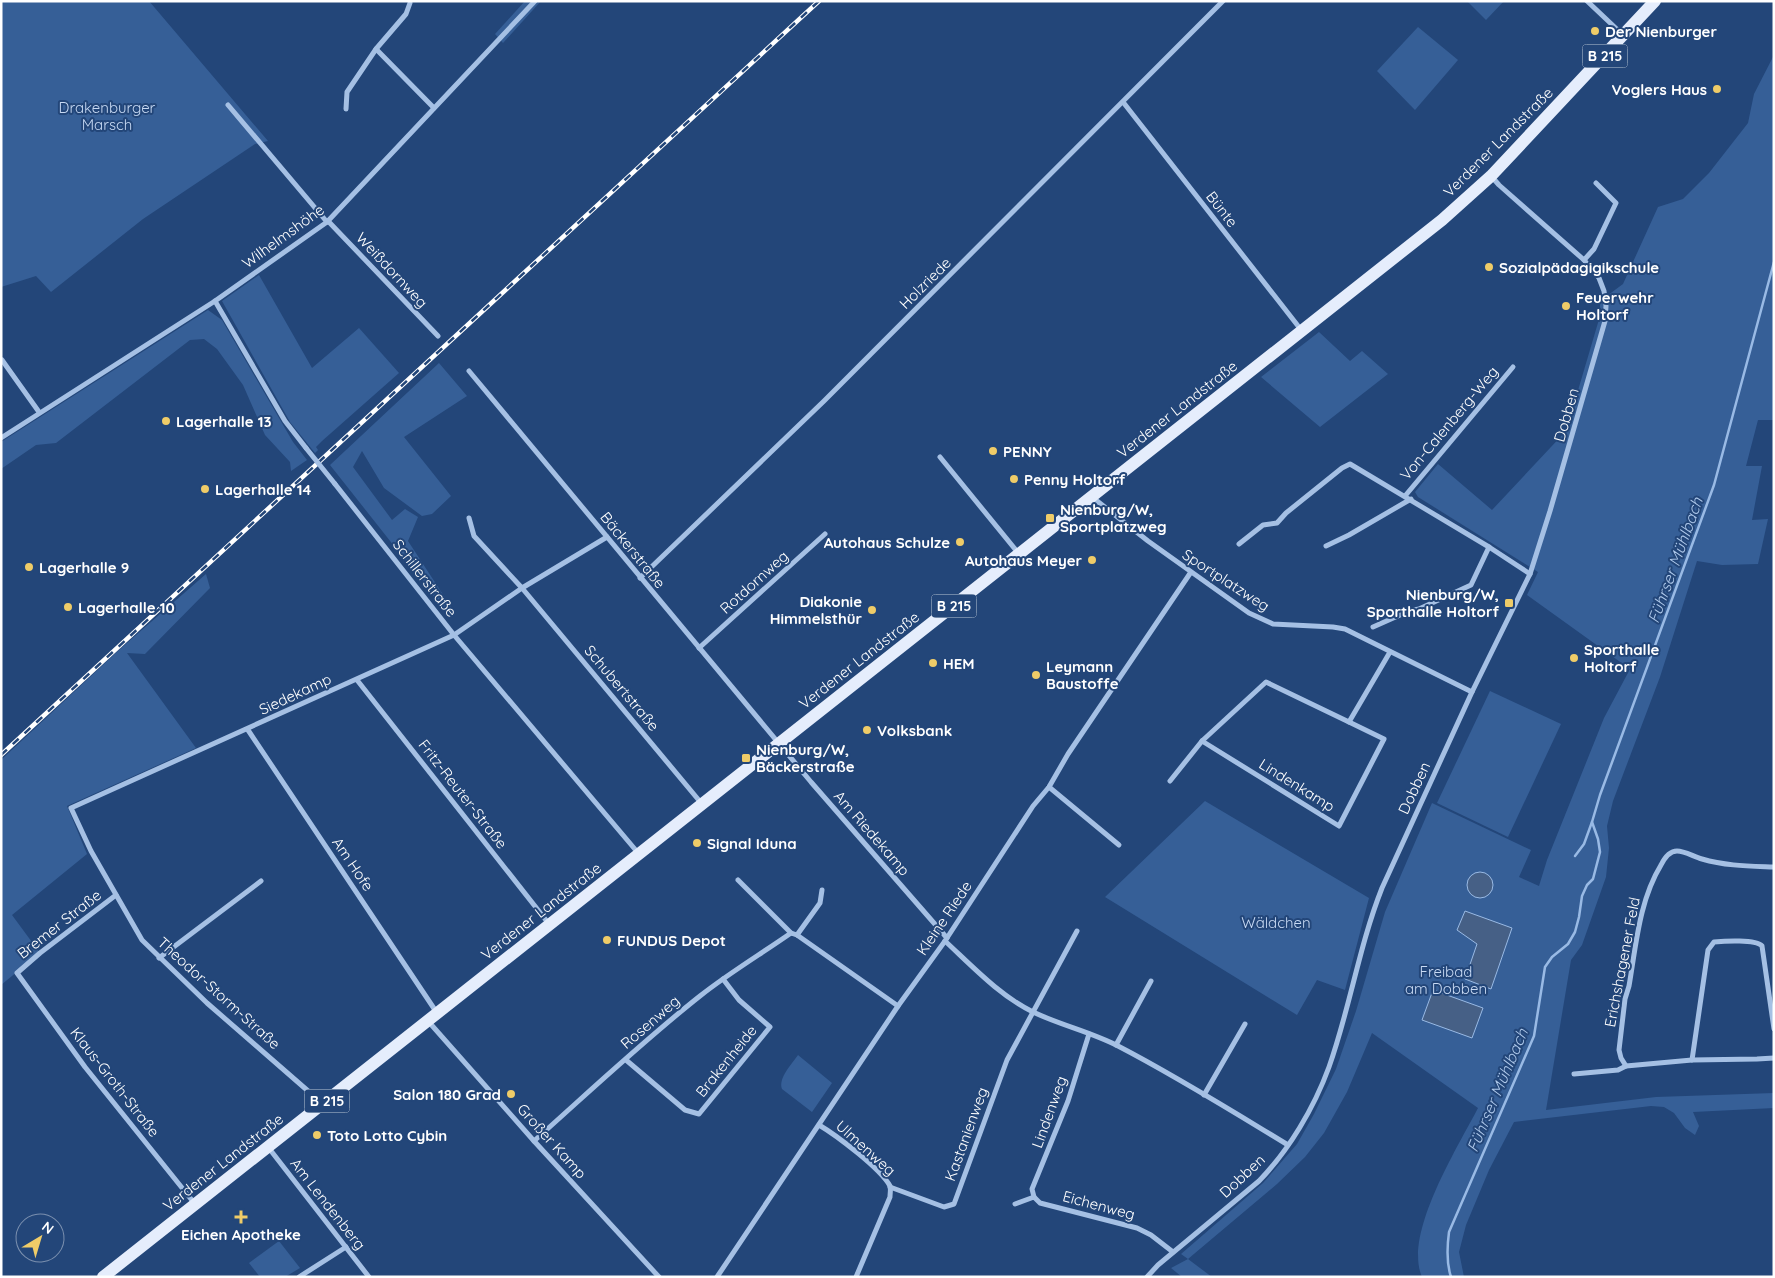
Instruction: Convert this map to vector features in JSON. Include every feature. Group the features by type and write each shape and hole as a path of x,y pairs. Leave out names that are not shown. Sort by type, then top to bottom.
{"main road":[{"name":"Verdener Landstraße","path":"103,1277 1442,220 1491,176 1655,1"}],"street":[{"name":"Wilhelmshöhe","path":"1,438 214,301 328,221 535,1"},
{"name":"Holzriede","path":"640,578 824,402 1224,1"},
{"path":"1587,1 1623,36"},
{"path":"346,109 347,92 376,50 406,14 410,3"},
{"path":"376,50 434,108"},
{"name":"Bünte","path":"1123,102 1302,331"},
{"name":"Weißdornweg","path":"228,105 328,221 438,336"},
{"name":"Dobben","path":"1147,1277 1173,1252 1259,1181 1288,1145 1309,1111 1328,1070 1343,1024 1371,916 1382,888 1472,692 1530,574 1550,511 1605,321 1604,291 1599,278 1584,260 1491,176"},
{"path":"1584,260 1594,249 1616,203 1596,183"},
{"name":"Schillerstraße","path":"214,301 285,421 455,636 639,854"},
{"path":"2,360 39,412"},
{"name":"Von-Calenberg-Weg","path":"1326,546 1349,535 1408,497 1513,367"},
{"name":"Bäckerstraße","path":"469,371 640,578 780,743"},
{"path":"940,457 1019,555"},
{"name":"Von-Calenberg-Weg","path":"1239,544 1263,525 1277,523 1286,513 1350,464 1408,497 1530,574"},
{"name":"Sportplatzweg","path":"1092,497 1148,541 1249,613 1273,624 1345,629 1472,692"},
{"path":"469,518 474,536 522,588"},
{"name":"Rotdornweg","path":"699,648 825,534"},
{"name":"Siedekamp","path":"71,808 455,636 522,588 607,537"},
{"path":"1373,627 1409,611 1419,610 1471,585 1489,547"},
{"name":"Kleine Riede","path":"717,1277 898,1006 946,940 1029,812 1048,787 1068,754 1191,572"},
{"name":"Schubertstraße","path":"522,588 702,804"},
{"path":"1349,722 1390,652"},
{"name":"Fritz-Reuter-Straße","path":"357,680 550,924"},
{"name":"Lindenkamp","path":"1170,781 1202,740 1266,682 1384,739 1339,826 1202,740"},
{"name":"Am Hofe","path":"248,730 433,1017"},
{"name":"Am Riedekamp","path":"780,743 946,940 1008,996 1033,1012 1116,1045 1288,1145"},
{"path":"1048,787 1119,845"},
{"name":"Theodor-Storm-Straße","path":"71,808 91,851 142,940 207,1003 323,1104"},
{"name":"Erichshagener Feld","path":"1626,1066 1619,1050 1625,999 1645,901 1656,873 1666,857 1672,852 1678,851 1700,859 1730,865 1774,867"},
{"path":"738,880 794,934 898,1006"},
{"path":"159,958 261,881"},
{"name":"Rosenweg","path":"534,1140 651,1036 723,979 794,934 820,903 822,890"},
{"name":"Bremer Straße","path":"17,973 116,895"},
{"path":"1033,1012 1077,931"},
{"path":"1692,1060 1708,950 1714,942 1757,942 1762,946 1774,1029"},
{"name":"Klaus-Groth-Straße","path":"17,973 85,1067 196,1204"},
{"name":"Brakenheide","path":"626,1060 685,1110 699,1114 770,1026 739,1000 723,979"},
{"path":"1116,1045 1151,981"},
{"name":"Kastanienweg","path":"890,1187 944,1207 954,1204 1007,1060 1033,1012"},
{"name":"Großer Kamp","path":"433,1017 534,1140 659,1277"},
{"path":"1204,1095 1245,1024"},
{"name":"Lindenweg","path":"1034,1197 1032,1189 1068,1101 1089,1034"},
{"path":"1574,1074 1618,1070 1626,1066 1692,1060 1757,1060 1774,1058"},
{"name":"Ulmenweg","path":"819,1124 855,1151 882,1175 890,1187 890,1197 856,1277"},
{"name":"Am Lendenberg","path":"267,1147 369,1277"},
{"path":"1015,1204 1034,1197"},
{"name":"Eichenweg","path":"1034,1197 1040,1203 1137,1228 1151,1235 1173,1252"},
{"path":"299,1277 346,1247"}],"green space":[{"name":"Drakenburger Marsch","path":"1,1 149,1 268,141 255,144 143,219 51,292 36,276 1,287"},
{"path":"525,1 541,1 503,43 495,34"},
{"path":"1467,1 1504,1 1486,20"},
{"path":"1418,27 1458,60 1415,110 1377,71"},
{"name":"Freibad am Dobben","path":"1774,55 1774,420 1758,420 1746,466 1762,466 1752,520 1768,519 1758,564 1722,565 1697,561 1660,677 1613,801 1607,826 1609,848 1606,877 1582,945 1571,960 1546,1110 1656,1097 1774,1093 1774,1108 1693,1112 1699,1126 1695,1135 1685,1128 1674,1113 1664,1107 1651,1106 1514,1122 1489,1170 1466,1225 1459,1252 1464,1277 1422,1277 1418,1259 1420,1238 1426,1215 1446,1167 1478,1108 1372,1033 1347,1092 1324,1133 1305,1157 1277,1184 1188,1259 1181,1254 1263,1183 1297,1144 1314,1114 1336,1069 1356,1011 1385,912 1432,803 1531,850 1519,877 1539,886 1547,860 1604,718 1630,669 1527,595 1538,572 1418,497 1415,492 1438,464 1492,510 1566,431 1600,316 1600,301 1623,284 1658,207 1683,199 1709,173 1748,123 1754,94"},
{"path":"259,275 312,368 359,328 399,373 322,441 316,447 318,450 315,453 290,422 222,301"},
{"path":"208,310 222,320 293,442 307,460 291,471 290,462 265,435 243,385 217,349 204,339 190,340 56,443 36,445 1,469 1,442"},
{"path":"1319,332 1350,361 1362,351 1388,374 1320,427 1261,377"},
{"path":"439,363 467,396 404,437 451,496 432,514 422,516 384,488 362,451 353,467 392,520 405,509 418,517 408,541 455,613 451,618 330,465"},
{"path":"206,574 210,588 145,654 127,653 196,748 67,806 87,854 12,915 40,953 1,985 1,760 120,649"},
{"path":"1490,691 1561,724 1508,837 1437,803"},
{"name":"Wäldchen","path":"1205,801 1369,898 1345,990 1317,980 1297,1015 1105,897"},
{"path":"798,1055 832,1083 812,1112 782,1089 781,1085 789,1067"},
{"path":"279,1241 300,1268 285,1277 260,1277 249,1263"},
{"path":"1188,1259 1212,1277 1182,1277 1171,1268"}],"shaded area":[{"path":"1480,872 1489,876 1493,885 1489,894 1480,898 1471,894 1467,885 1471,876"},
{"path":"1465,911 1512,928 1491,989 1465,979 1477,944 1457,930"},
{"path":"1433,990 1483,1008 1472,1038 1422,1020"}],"waterway":[{"name":"Führser Mühlbach","path":"1451,1277 1447,1255 1449,1232 1534,1036 1545,967 1552,957 1568,944 1575,932 1582,896 1587,885 1593,879 1600,852 1592,822 1600,795 1714,485 1774,262"},
{"path":"1575,856 1584,844 1592,822"}],"railway":[{"path":"1,755 819,1"}],"place":[{"name":"Der Nienburger","path":"1595,31"},
{"name":"Voglers Haus","path":"1717,89"},
{"name":"Sozialpädagigikschule","path":"1489,267"},
{"name":"Feuerwehr Holtorf","path":"1566,306"},
{"name":"Lagerhalle 13","path":"166,421"},
{"name":"PENNY","path":"993,451"},
{"name":"Penny Holtorf","path":"1014,479"},
{"name":"Lagerhalle 14","path":"205,489"},
{"name":"Nienburg/W, Sportplatzweg","path":"1050,518"},
{"name":"Autohaus Schulze","path":"960,542"},
{"name":"Autohaus Meyer","path":"1092,560"},
{"name":"Lagerhalle 9","path":"29,567"},
{"name":"Nienburg/W, Sporthalle Holtorf","path":"1509,603"},
{"name":"Lagerhalle 10","path":"68,607"},
{"name":"Diakonie Himmelsthür","path":"872,610"},
{"name":"Sporthalle Holtorf","path":"1574,658"},
{"name":"HEM","path":"933,663"},
{"name":"Leymann Baustoffe","path":"1036,675"},
{"name":"Volksbank","path":"867,730"},
{"name":"Nienburg/W, Bäckerstraße","path":"746,758"},
{"name":"Signal Iduna","path":"697,843"},
{"name":"FUNDUS Depot","path":"607,940"},
{"name":"Salon 180 Grad","path":"511,1094"},
{"name":"Toto Lotto Cybin","path":"317,1135"},
{"name":"Eichen Apotheke","path":"241,1217"}]}
